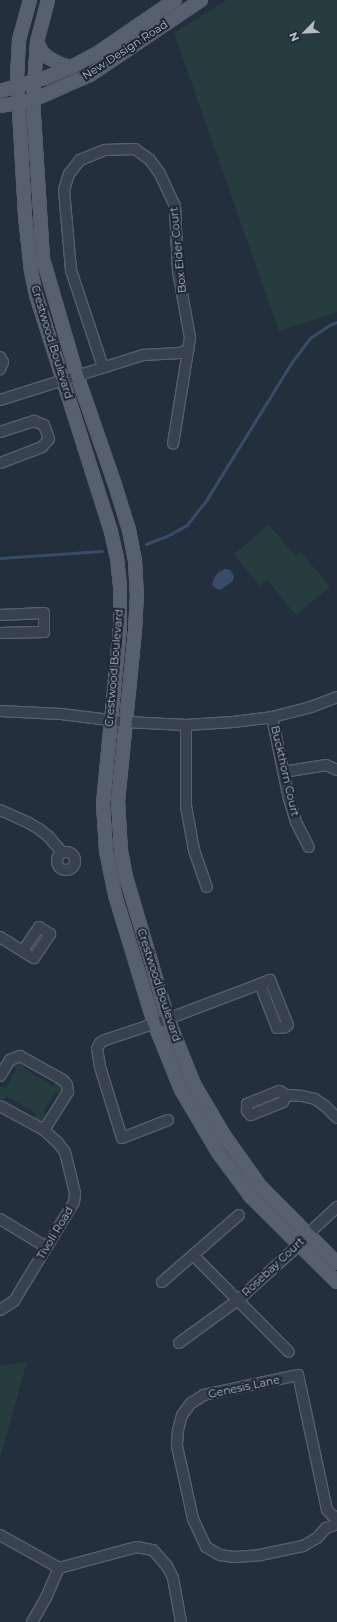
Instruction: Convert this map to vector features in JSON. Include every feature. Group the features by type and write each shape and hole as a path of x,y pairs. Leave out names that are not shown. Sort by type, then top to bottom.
{"main road":[{"name":"Crestwood Boulevard","path":"30,0 19,40 18,86 25,216 32,277 99,494 117,558 120,588 120,627 103,804 106,852 115,895 154,1023 181,1090 219,1154 251,1197 337,1282"},
{"name":"Crestwood Boulevard","path":"48,0 37,42 33,100 40,231 43,259 77,375 129,530 135,560 137,593 136,632 118,801 121,851 126,877 168,1019 194,1084 224,1135 261,1187 337,1264"},
{"name":"New Design Road","path":"0,91 34,82 71,67 99,52 174,0"},
{"name":"New Design Road","path":"0,106 33,100 90,75 201,0"},
{"path":"37,42 49,58 71,67"},
{"path":"25,216 33,227 37,250 50,287"}],"street":[{"name":"Box Elder Court","path":"103,367 71,270 64,190 69,174 80,160 105,150 135,149 150,160 160,174 175,206 178,271 190,338 173,444"},
{"path":"0,400 144,355 180,354 188,350"},
{"path":"0,357 3,362 0,369"},
{"path":"0,432 34,421 44,425 49,439 42,447 0,463"},
{"path":"0,615 44,613 44,632 0,634"},
{"path":"0,711 62,714 126,722 186,725 233,722 272,717 311,707 337,697"},
{"name":"Buckthorn Court","path":"272,717 283,772 296,822 309,847"},
{"path":"186,725 186,806 194,850 207,887"},
{"path":"283,772 326,765 337,770"},
{"path":"0,810 39,829 62,852"},
{"path":"0,937 23,951"},
{"path":"168,1120 122,1138 100,1067 97,1049 100,1043 260,984"},
{"path":"0,1076 10,1060 20,1056 63,1080 67,1085 68,1092 44,1130"},
{"path":"287,1095 315,1099 326,1106 337,1118"},
{"name":"Tivoli Road","path":"0,1106 44,1130 58,1143 65,1152 75,1193 74,1202 14,1301 0,1310"},
{"name":"Rosebay Court","path":"179,1343 238,1300 300,1244 308,1234 337,1207"},
{"path":"162,1282 239,1215"},
{"path":"0,1219 46,1247"},
{"name":"Rosebay Court","path":"193,1255 289,1352"},
{"name":"Genesis Lane","path":"337,1518 332,1516 327,1510 298,1375 204,1395 191,1403 182,1415 178,1430 177,1446 193,1520 206,1547 220,1555 260,1555 303,1546 317,1538 326,1528 337,1524"},
{"path":"0,1535 59,1568 133,1547 144,1547 153,1550 167,1566 173,1578 181,1622"},
{"path":"32,1622 46,1598 59,1568"}],"green space":[{"path":"227,0 337,0 337,312 279,331 174,33"},
{"path":"269,525 295,556 301,552 330,587 296,615 267,580 260,586 234,554"},
{"path":"17,1061 25,1063 23,1068 53,1086 56,1082 61,1085 62,1093 59,1094 55,1092 43,1112 48,1115 40,1122 34,1118 37,1114 6,1096 4,1099 0,1099 0,1086 5,1089 17,1069 12,1066"},
{"path":"27,1362 0,1458 0,1366"}],"water":[{"path":"225,569 230,570 234,576 233,581 220,590 212,585 214,578 219,572"}],"waterway":[{"path":"146,544 167,536 187,525 207,499 292,362 310,338 337,322"},
{"path":"0,558 102,551"}]}
